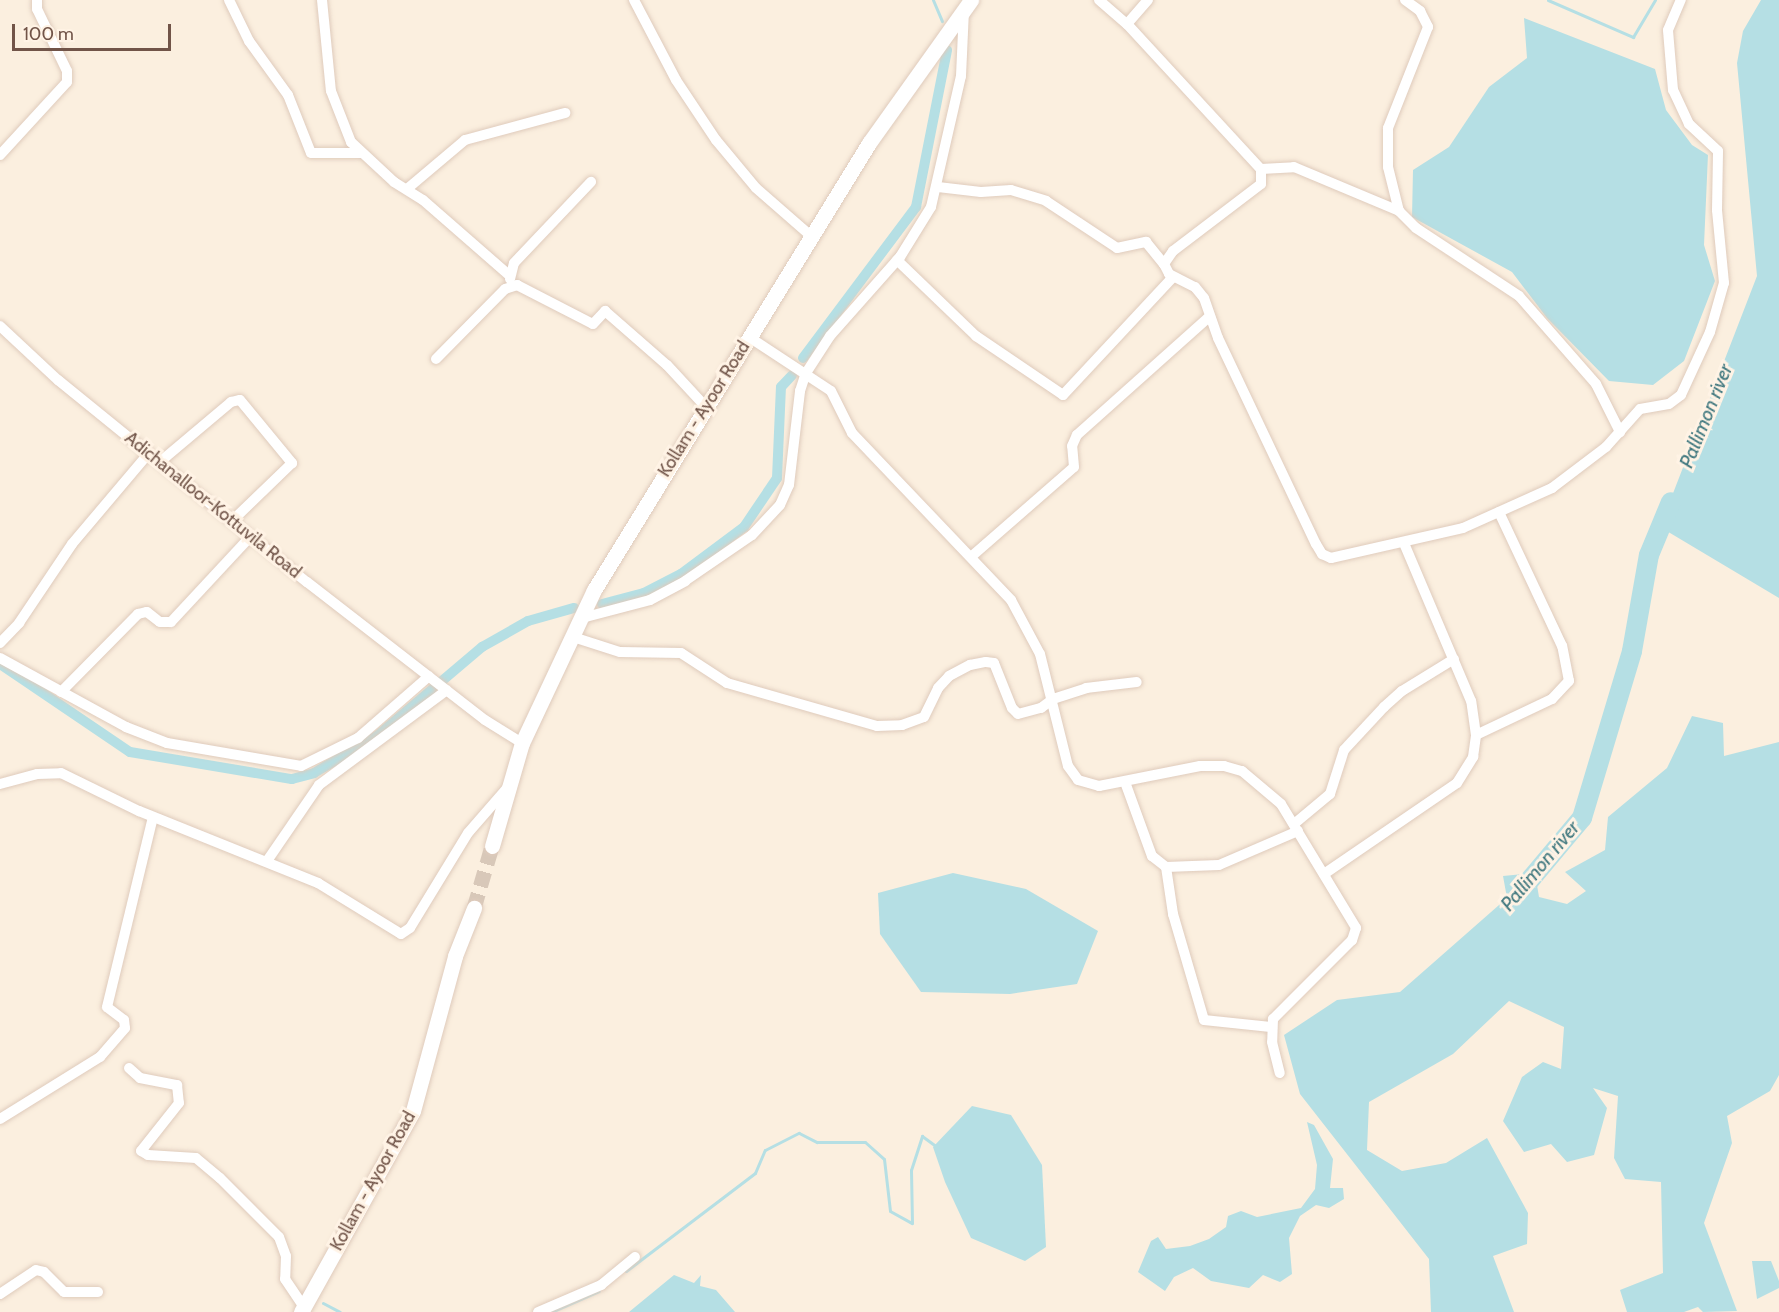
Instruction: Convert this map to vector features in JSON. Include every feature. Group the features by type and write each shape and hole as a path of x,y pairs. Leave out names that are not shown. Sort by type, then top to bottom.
{"main road":[{"name":"Kollam - Ayoor Road","path":"492,846 522,744 582,618 705,406 869,143 968,5"},
{"name":"Kollam - Ayoor Road","path":"304,1311 413,1111 455,956 474,908"}],"street":[{"path":"0,155 68,82 67,71 38,9 37,0"},
{"path":"229,0 249,41 288,95 311,153 361,153"},
{"path":"322,0 331,91 342,123 361,153 407,189 510,280 592,324 605,311 667,365 705,406"},
{"path":"634,0 676,80 716,140 756,188 811,236"},
{"path":"1099,0 1127,24 1261,169 1261,184 1173,251 1164,264"},
{"path":"1127,24 1148,0"},
{"path":"1399,212 1386,149 1388,128 1428,27 1420,11 1405,0"},
{"path":"938,187 981,192 1011,190 1046,201 1117,248 1146,242 1173,277 1200,291 1322,554 1337,558 1404,543 1463,528 1552,488 1588,463 1640,409 1669,404 1681,395 1720,305 1724,283 1717,210 1718,151 1689,124 1673,90 1668,30 1681,0"},
{"path":"582,618 650,600 735,548 770,518 789,484 800,391 806,373 830,336 897,260 921,226 938,187 961,76 968,5"},
{"path":"407,189 465,140 566,113"},
{"path":"1261,169 1294,167 1399,212 1416,228 1491,273 1519,296 1596,384 1620,432"},
{"path":"436,359 510,280 514,263 591,182"},
{"path":"897,260 976,336 1063,395 1173,277"},
{"path":"972,556 1074,467 1072,446 1077,435 1210,316"},
{"name":"Adichanalloor-Kottuvila Road","path":"0,326 31,358 161,461 250,536 445,689 522,744"},
{"path":"749,337 831,391 852,433 972,556 1011,600 1026,624 1053,699 1072,774 1090,785 1125,782 1200,766 1224,766 1242,771 1263,785 1296,827 1352,919 1355,934 1277,1012 1271,1027 1280,1073"},
{"path":"161,461 231,402 240,400 292,463 232,521"},
{"path":"0,643 19,623 72,544 149,453"},
{"path":"1476,735 1552,699 1569,681 1562,646 1498,512"},
{"path":"61,692 138,614 147,612 160,622 171,622 250,536"},
{"path":"1324,874 1457,783 1473,757 1476,735 1471,701 1404,543"},
{"path":"573,637 620,652 681,653 727,683 877,726 902,726 924,717 938,688 949,676 970,665 986,662 994,663 1015,713 1041,708 1053,699 1086,688 1137,682"},
{"path":"0,658 126,727 167,743 301,766 358,738 431,677"},
{"path":"1125,782 1152,856 1166,867 1220,864 1296,827 1330,794 1344,750 1384,707 1402,691 1454,659"},
{"path":"267,861 319,785 445,689"},
{"path":"1,782 37,774 61,773 153,817 318,883 401,934 410,928 468,832 510,784"},
{"path":"0,1119 100,1057 125,1028 123,1020 107,1007 153,817"},
{"path":"1166,867 1173,914 1204,1020 1271,1027"},
{"path":"129,1068 140,1078 177,1085 179,1103 141,1150 148,1155 196,1158 220,1178 279,1237 286,1256 285,1279 304,1311"},
{"path":"538,1312 601,1285 635,1257"},
{"path":"0,1294 36,1270 44,1272 64,1292 98,1292"}],"water":[{"path":"1761,0 1779,0 1779,598 1660,527 1757,276 1737,63 1743,31"},
{"path":"1524,18 1655,69 1666,110 1692,145 1708,155 1704,245 1715,281 1684,361 1653,385 1609,381 1547,318 1512,272 1412,217 1413,170 1449,147 1489,87 1527,58"},
{"path":"1692,716 1723,723 1724,756 1779,742 1779,1075 1770,1091 1727,1116 1732,1143 1704,1223 1737,1311 1703,1312 1698,1307 1684,1312 1627,1312 1620,1290 1663,1273 1661,1182 1625,1179 1614,1158 1618,1096 1593,1088 1607,1108 1594,1155 1567,1162 1551,1144 1524,1152 1503,1121 1522,1077 1543,1062 1561,1069 1564,1027 1509,1001 1453,1054 1369,1102 1367,1150 1402,1171 1446,1163 1487,1138 1528,1213 1527,1244 1493,1256 1514,1312 1431,1312 1429,1259 1300,1094 1284,1035 1337,1000 1400,992 1507,898 1503,876 1535,873 1539,897 1567,904 1586,891 1565,872 1605,850 1608,817 1667,768"},
{"path":"953,873 1026,889 1098,931 1077,984 1010,994 921,992 880,934 878,893"},
{"path":"972,1106 1011,1115 1042,1165 1046,1247 1025,1261 971,1238 945,1182 933,1147"},
{"path":"1307,1122 1314,1125 1333,1159 1330,1188 1343,1188 1344,1199 1329,1208 1316,1205 1300,1216 1289,1238 1292,1274 1280,1282 1263,1275 1249,1288 1211,1281 1193,1268 1174,1277 1165,1291 1138,1272 1151,1241 1158,1237 1166,1249 1190,1246 1209,1239 1226,1227 1228,1216 1241,1211 1257,1217 1301,1208 1315,1189 1317,1165"},
{"path":"1752,1261 1771,1261 1779,1281 1779,1288 1757,1299"},
{"path":"674,1275 694,1283 701,1275 700,1286 716,1290 735,1312 629,1312"}],"waterway":[{"path":"933,0 942,21"},
{"path":"1548,0 1633,37 1655,0"},
{"path":"803,358 916,207 947,50"},
{"path":"602,604 644,593 681,574 744,527 777,478 781,387 792,375"},
{"name":"Pallimon river","path":"1519,893 1582,818 1632,651 1649,555 1671,502"},
{"path":"0,664 130,752 292,779 314,773 377,736 482,647 528,621 574,608"},
{"path":"626,1271 755,1173 765,1150 799,1133 817,1142 865,1142 884,1159 890,1211 912,1223 911,1170 922,1136 937,1147"},
{"path":"551,1312 599,1291"},
{"path":"323,1303 340,1312"}],"tunnel":[{"path":"474,908 492,846"}]}
